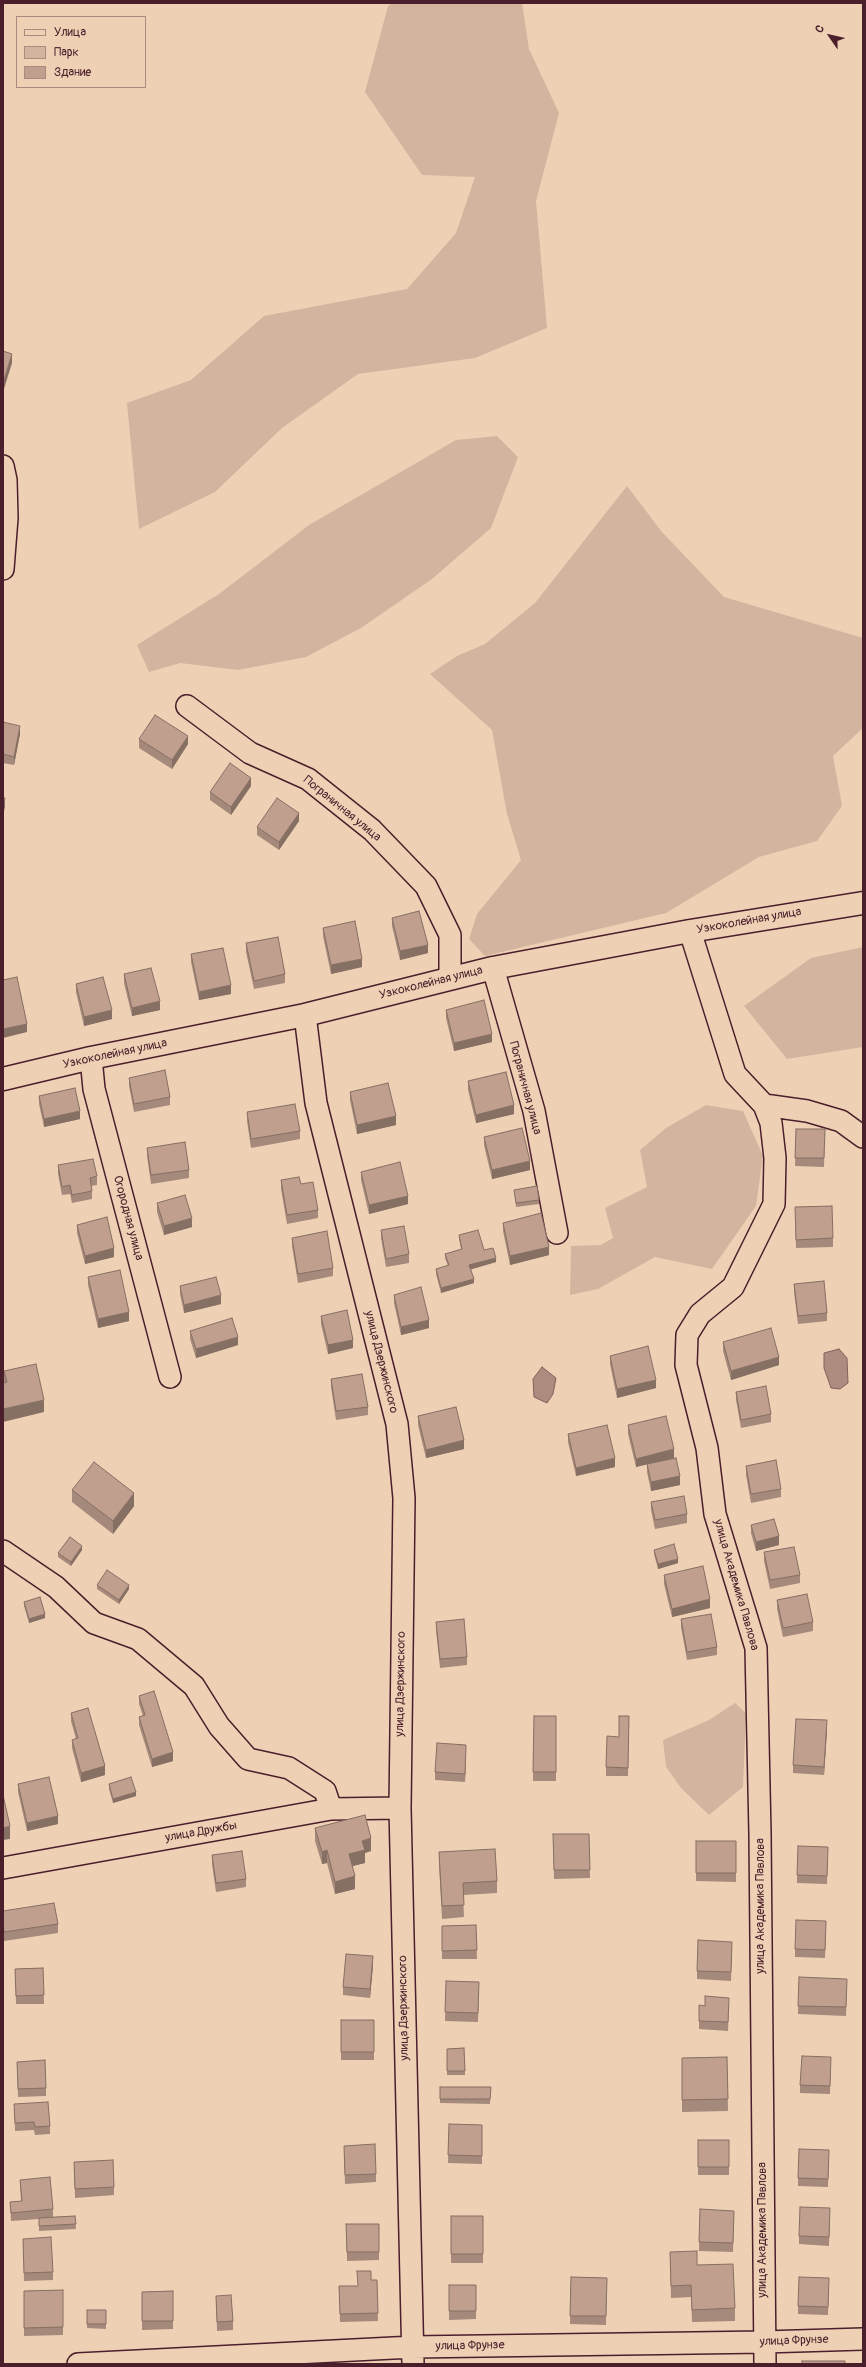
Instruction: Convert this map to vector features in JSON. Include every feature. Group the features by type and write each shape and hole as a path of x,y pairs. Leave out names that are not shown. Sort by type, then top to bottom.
{"street":[{"path":"3,466 6,480 7,518 3,569"},
{"name":"Пограничная улица","path":"187,706 250,753 308,779 372,830 426,886 450,935 450,978"},
{"name":"Узкоколейная улица","path":"3,1079 91,1058 305,1015 492,968 690,931 863,903"},
{"name":"улица Академика Павлова","path":"690,931 735,1074 764,1105 771,1123 775,1158 774,1204 733,1288 700,1314 687,1334 686,1365 707,1448 715,1514 756,1648 760,1834 765,2364"},
{"name":"Пограничная улица","path":"492,968 534,1111 558,1233"},
{"name":"улица Дзержинского","path":"305,1015 316,1103 397,1424 404,1498 400,1808 413,2356"},
{"name":"Огородная улица","path":"91,1058 94,1089 170,1377"},
{"path":"764,1105 807,1111 841,1121 863,1137"},
{"path":"3,1551 56,1587 94,1623 138,1639 194,1686 219,1726 248,1759 289,1768 325,1792 332,1809"},
{"name":"улица Дружбы","path":"3,1868 332,1809 400,1808"},
{"name":"улица Фрунзе","path":"78,2364 413,2356 863,2339"}],"green space":[{"path":"392,3 522,3 529,49 559,113 536,201 547,328 475,358 358,374 282,428 215,492 139,529 127,403 191,380 264,316 407,289 456,233 475,177 422,175 365,92 388,6"},
{"path":"497,436 518,457 491,528 432,579 361,628 306,657 238,670 180,663 149,672 137,645 219,594 309,525 456,440"},
{"path":"627,486 662,532 724,597 863,638 863,728 833,756 842,806 817,841 759,857 666,913 485,956 469,939 477,914 521,860 507,814 492,730 430,674 457,656 485,644 535,603"},
{"path":"863,947 863,1047 787,1059 744,1006 811,958"},
{"path":"706,1105 743,1111 763,1156 756,1206 712,1269 655,1257 598,1289 570,1295 571,1246 601,1245 613,1238 605,1208 647,1187 640,1150 666,1128"},
{"path":"735,1703 746,1713 743,1787 709,1815 681,1788 666,1767 663,1740 709,1720"}],"shaded area":[{"path":"839,1349 847,1358 848,1383 840,1389 831,1388 824,1368 824,1353"},
{"path":"542,1367 556,1378 553,1394 547,1403 534,1397 533,1379"}],"building":[{"path":"3,351 12,354 3,383"},
{"path":"155,715 188,736 172,760 139,739"},
{"path":"3,722 20,726 14,757 3,754"},
{"path":"230,763 251,778 231,807 210,792"},
{"path":"277,798 299,813 279,842 257,827"},
{"path":"419,911 428,945 400,951 392,918"},
{"path":"355,921 362,959 331,965 323,928"},
{"path":"278,937 285,974 254,981 246,943"},
{"path":"223,948 231,985 199,992 191,954"},
{"path":"151,968 160,1001 132,1008 124,974"},
{"path":"17,977 27,1024 3,1029 3,980"},
{"path":"103,977 112,1010 84,1017 76,984"},
{"path":"484,1000 492,1034 454,1043 446,1010"},
{"path":"165,1070 170,1097 134,1104 129,1078"},
{"path":"506,1072 514,1105 476,1115 468,1081"},
{"path":"388,1083 396,1116 357,1125 350,1092"},
{"path":"75,1088 80,1111 44,1119 39,1096"},
{"path":"295,1104 300,1131 251,1139 247,1112"},
{"path":"522,1128 530,1161 492,1170 484,1137"},
{"path":"796,1129 825,1129 824,1158 795,1158"},
{"path":"185,1142 189,1170 151,1175 147,1148"},
{"path":"93,1159 97,1176 90,1178 92,1191 72,1195 70,1185 62,1187 58,1165"},
{"path":"400,1162 408,1196 369,1205 361,1172"},
{"path":"299,1177 301,1184 313,1182 318,1210 287,1215 281,1180"},
{"path":"537,1186 539,1200 516,1203 514,1190"},
{"path":"185,1195 192,1218 164,1226 157,1203"},
{"path":"832,1206 833,1238 796,1240 795,1207"},
{"path":"541,1213 549,1247 510,1256 503,1223"},
{"path":"107,1217 114,1248 85,1256 77,1225"},
{"path":"404,1226 409,1254 386,1259 381,1230"},
{"path":"478,1230 484,1250 493,1248 496,1258 469,1265 474,1279 441,1288 436,1269 449,1265 445,1254 462,1249 459,1235"},
{"path":"327,1231 333,1268 298,1274 292,1238"},
{"path":"120,1270 129,1312 98,1319 88,1277"},
{"path":"216,1277 221,1295 184,1305 180,1286"},
{"path":"824,1281 827,1313 798,1316 794,1284"},
{"path":"421,1287 429,1320 401,1327 394,1295"},
{"path":"347,1310 353,1340 328,1345 321,1316"},
{"path":"232,1318 238,1337 196,1349 190,1331"},
{"path":"771,1328 779,1357 731,1371 723,1342"},
{"path":"648,1346 656,1380 617,1389 610,1356"},
{"path":"36,1364 44,1400 3,1409 3,1383 7,1382 4,1371"},
{"path":"362,1374 368,1407 336,1411 331,1379"},
{"path":"766,1386 771,1414 741,1420 736,1392"},
{"path":"456,1407 464,1440 426,1450 418,1416"},
{"path":"666,1416 674,1449 636,1459 628,1425"},
{"path":"607,1425 615,1458 576,1468 568,1434"},
{"path":"676,1458 680,1476 651,1482 647,1464"},
{"path":"776,1460 781,1489 751,1494 746,1466"},
{"path":"94,1462 134,1493 113,1521 72,1490"},
{"path":"684,1496 687,1514 655,1520 651,1502"},
{"path":"774,1519 779,1536 756,1542 751,1525"},
{"path":"70,1537 82,1546 71,1562 58,1553"},
{"path":"674,1544 678,1559 658,1564 654,1550"},
{"path":"794,1547 800,1575 770,1580 764,1552"},
{"path":"703,1566 710,1599 672,1609 664,1575"},
{"path":"107,1570 129,1585 119,1600 97,1585"},
{"path":"807,1594 813,1622 783,1628 777,1600"},
{"path":"40,1597 45,1614 29,1619 24,1602"},
{"path":"711,1614 717,1647 687,1652 681,1619"},
{"path":"464,1619 467,1657 440,1659 436,1622"},
{"path":"154,1691 173,1752 152,1759 139,1717 145,1715 139,1696"},
{"path":"88,1708 105,1766 81,1773 72,1740 78,1738 71,1713"},
{"path":"534,1716 556,1716 556,1772 533,1772"},
{"path":"619,1716 629,1716 628,1768 606,1767 607,1736 619,1737"},
{"path":"796,1719 827,1720 824,1767 793,1765"},
{"path":"437,1743 466,1745 465,1774 435,1772"},
{"path":"49,1777 58,1816 27,1823 18,1784"},
{"path":"131,1777 136,1792 113,1799 109,1784"},
{"path":"3,1795 10,1826 3,1828"},
{"path":"365,1815 371,1838 362,1841 365,1850 349,1854 355,1876 335,1882 327,1850 322,1852 315,1828"},
{"path":"553,1834 589,1834 590,1870 554,1870"},
{"path":"696,1841 736,1841 736,1873 696,1873"},
{"path":"798,1846 828,1847 827,1876 797,1875"},
{"path":"495,1849 497,1881 463,1883 464,1905 442,1906 439,1852"},
{"path":"242,1851 246,1879 216,1883 212,1855"},
{"path":"54,1903 58,1924 4,1932 3,1911"},
{"path":"796,1920 826,1921 825,1950 795,1949"},
{"path":"476,1925 477,1950 442,1951 442,1926"},
{"path":"698,1940 732,1942 731,1972 697,1971"},
{"path":"346,1954 373,1956 370,1989 343,1987"},
{"path":"43,1968 44,1995 16,1996 15,1969"},
{"path":"799,1977 847,1979 846,2007 798,2006"},
{"path":"446,1981 479,1982 478,2013 445,2012"},
{"path":"705,1996 729,1998 728,2022 699,2021 699,2005 705,2006"},
{"path":"341,2020 374,2020 374,2052 341,2052"},
{"path":"464,2048 465,2071 447,2071 447,2049"},
{"path":"802,2056 831,2057 830,2086 800,2085"},
{"path":"727,2057 728,2099 682,2100 682,2058"},
{"path":"45,2060 46,2088 18,2089 17,2062"},
{"path":"440,2087 491,2087 490,2099 440,2099"},
{"path":"48,2102 50,2126 35,2127 34,2122 15,2123 14,2104"},
{"path":"449,2124 482,2125 482,2156 448,2155"},
{"path":"698,2140 729,2140 729,2167 698,2167"},
{"path":"375,2144 376,2174 345,2175 344,2146"},
{"path":"799,2149 829,2150 828,2179 798,2178"},
{"path":"113,2160 114,2187 75,2189 74,2162"},
{"path":"50,2177 53,2209 11,2213 10,2202 22,2201 20,2180"},
{"path":"800,2207 830,2208 829,2237 799,2236"},
{"path":"700,2209 734,2211 733,2243 699,2242"},
{"path":"75,2216 76,2224 39,2226 39,2218"},
{"path":"451,2216 483,2216 483,2254 451,2254"},
{"path":"346,2224 379,2224 379,2252 347,2252"},
{"path":"51,2237 53,2272 24,2273 23,2239"},
{"path":"697,2251 697,2265 733,2264 735,2308 692,2310 691,2285 671,2286 670,2252"},
{"path":"357,2271 371,2271 371,2280 377,2280 378,2313 340,2314 339,2286 358,2286"},
{"path":"571,2277 607,2278 606,2316 570,2316"},
{"path":"799,2277 829,2278 828,2307 798,2306"},
{"path":"449,2285 476,2285 476,2311 449,2311"},
{"path":"63,2290 63,2327 24,2328 24,2291"},
{"path":"173,2291 173,2321 142,2321 142,2292"},
{"path":"231,2295 233,2321 217,2322 216,2296"},
{"path":"87,2310 106,2310 106,2324 87,2324"},
{"path":"802,2361 845,2361 845,2364 802,2364"}]}
